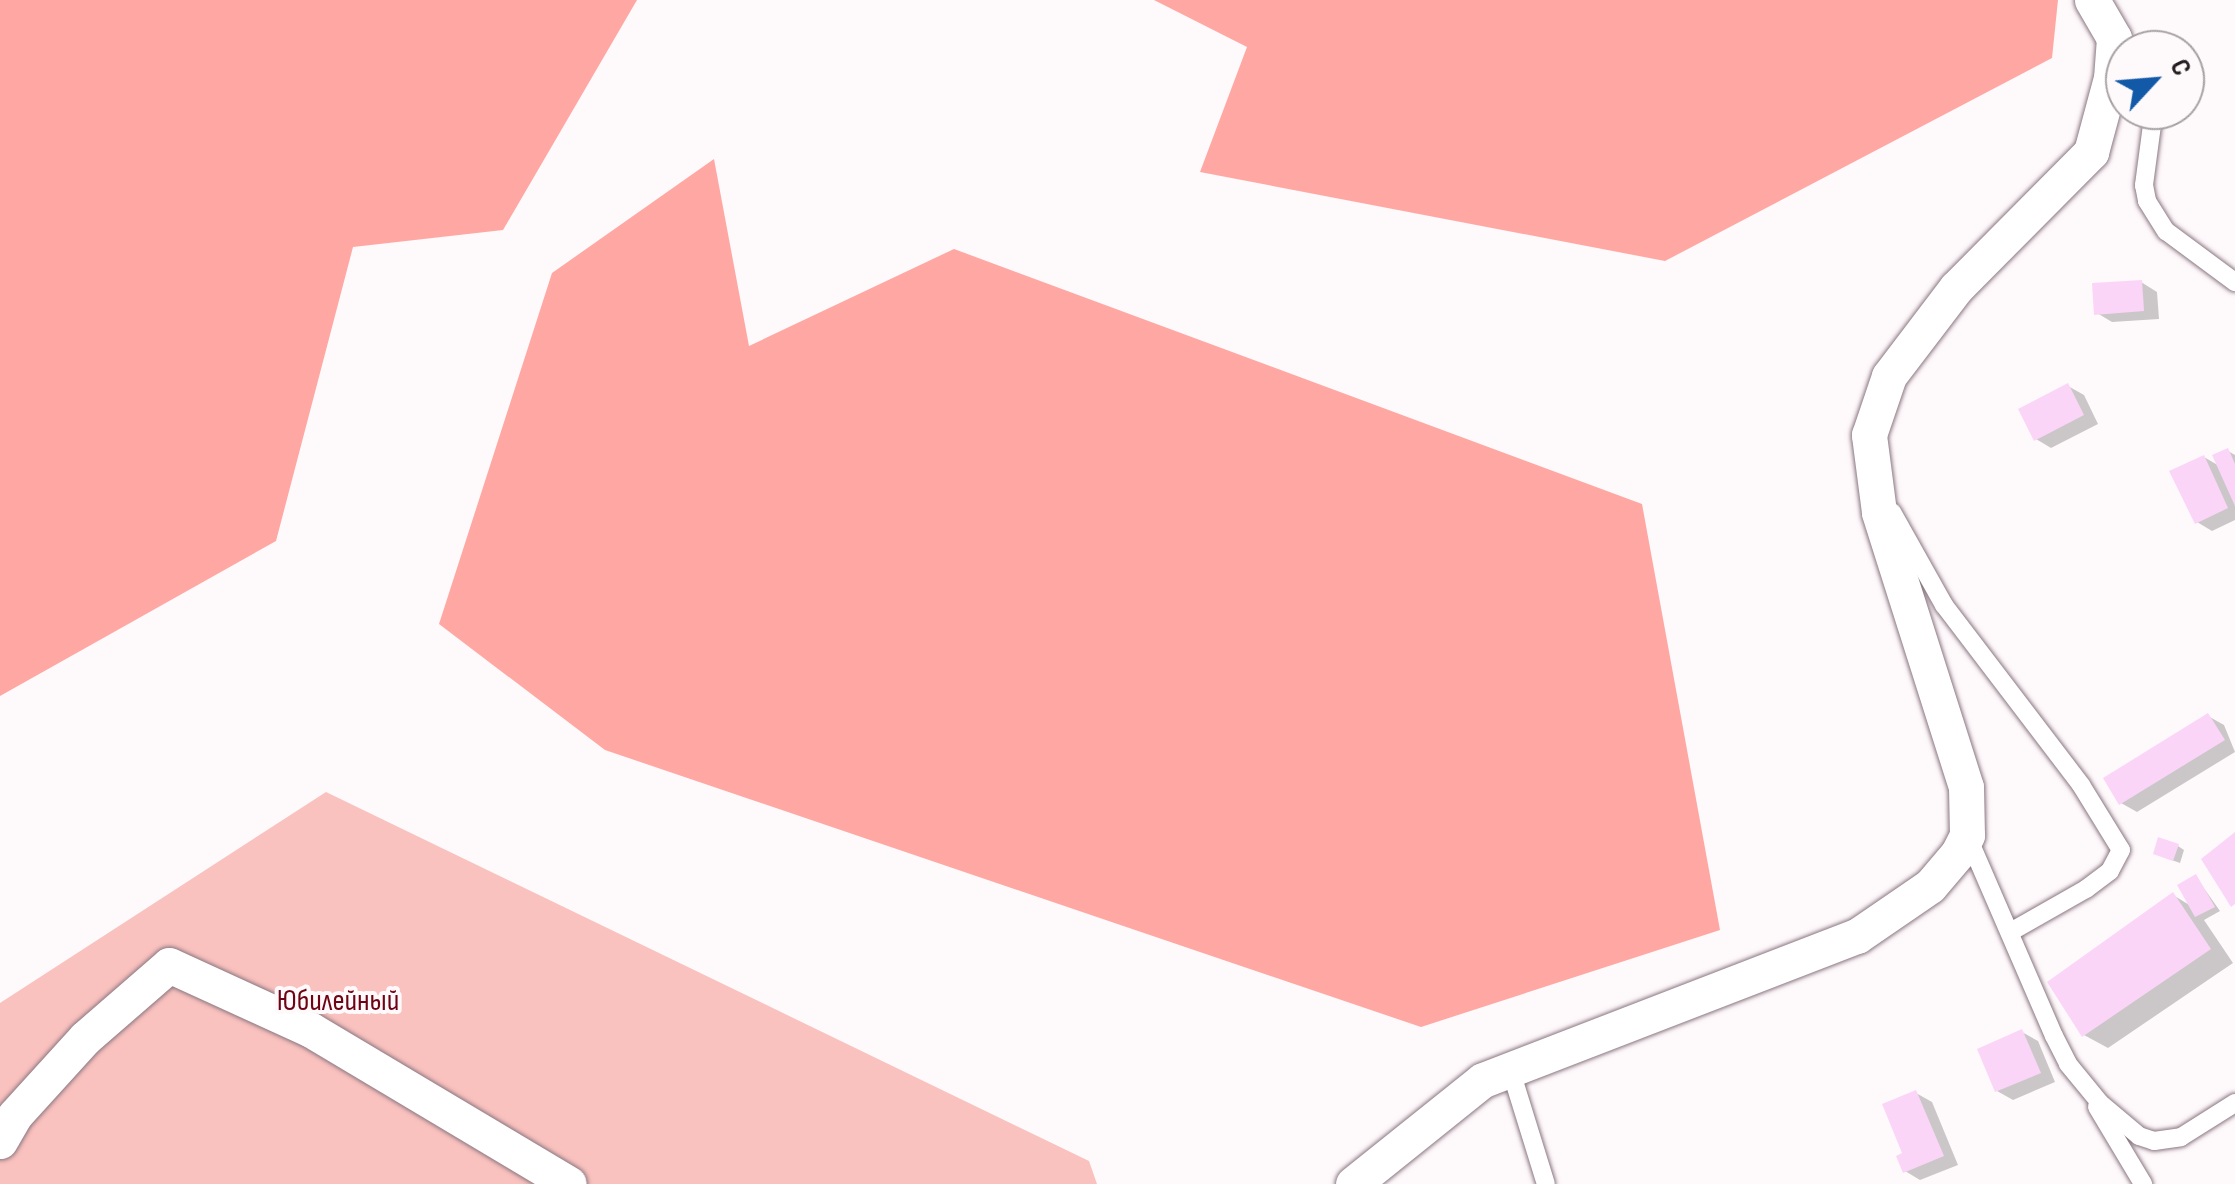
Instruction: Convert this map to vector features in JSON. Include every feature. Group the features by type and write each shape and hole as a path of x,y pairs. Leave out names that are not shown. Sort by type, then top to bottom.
{"street":[{"path":"2092,0 2109,30"},
{"path":"2114,0 2114,30"},
{"path":"1353,1184 1483,1080 1857,936 1930,886 1967,835 1966,787 1879,512 1869,435 1889,376 1956,288 2051,188 2091,152 2105,115"},
{"path":"0,1141 14,1115 85,1038 169,965 311,1030 569,1184"}],"lane":[{"path":"2151,130 2144,185 2147,201 2166,231 2235,282"},
{"path":"1875,481 1944,606 2080,785 2118,842 2120,857 2110,871 2086,890 2012,930"},
{"path":"1967,835 2012,930 2054,1036 2144,1184"},
{"path":"1510,1068 1546,1184"},
{"path":"2083,1085 2139,1136 2154,1141 2182,1136 2235,1103"}],"green space":[{"name":"Юбилейный","path":"326,792 1089,1161 1097,1184 0,1184 0,1003"}],"shaded area":[{"path":"0,0 637,0 503,230 353,247 276,541 0,696"},
{"path":"1154,0 2058,0 2052,58 1665,261 1200,172 1247,47"},
{"path":"714,159 749,346 954,249 1642,504 1720,930 1421,1027 605,750 439,624 552,273"}],"building":[{"path":"2142,280 2144,311 2094,315 2092,283"},
{"path":"2068,383 2084,415 2034,441 2018,409"},
{"path":"2228,448 2235,464 2235,506 2212,455"},
{"path":"2204,455 2228,508 2195,524 2169,471"},
{"path":"2208,713 2225,740 2119,805 2103,778"},
{"path":"2235,832 2235,904 2231,907 2201,859"},
{"path":"2158,837 2179,844 2173,861 2153,854"},
{"path":"2196,874 2215,907 2195,917 2177,885"},
{"path":"2173,892 2211,949 2082,1037 2047,982"},
{"path":"2022,1029 2041,1073 1995,1092 1977,1049"},
{"path":"1916,1090 1944,1156 1903,1173 1896,1156 1902,1153 1882,1104"}]}
